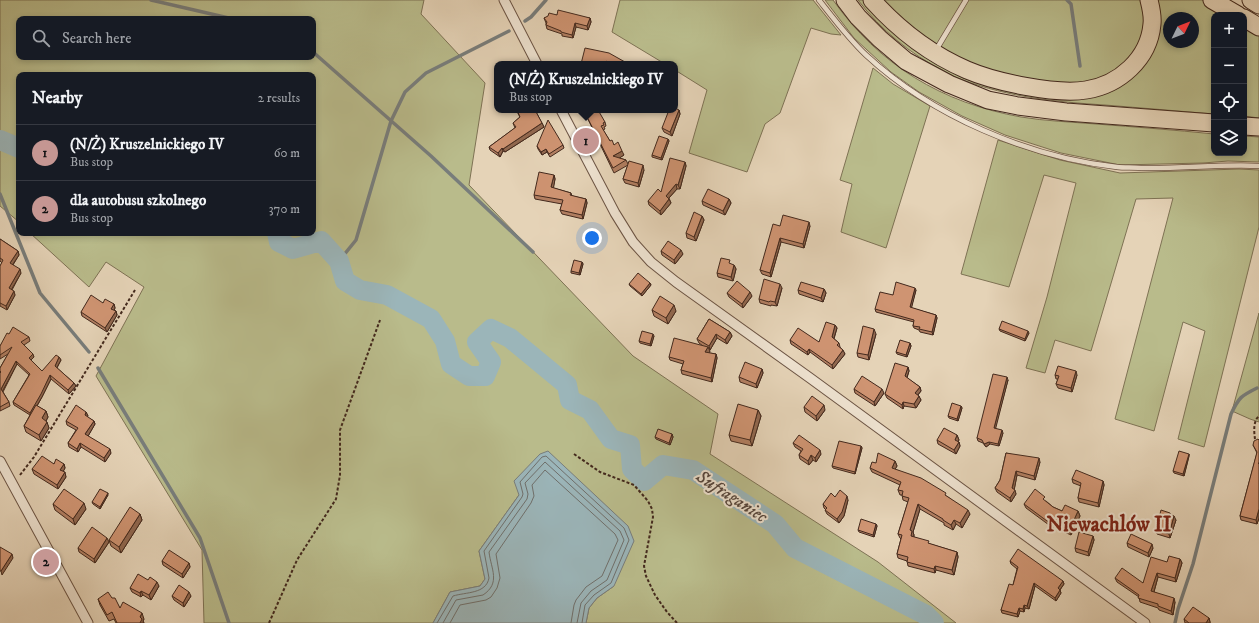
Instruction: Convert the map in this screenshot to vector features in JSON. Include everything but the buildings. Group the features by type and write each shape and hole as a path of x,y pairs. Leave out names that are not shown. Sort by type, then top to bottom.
{"highway":[{"path":"845,0 858,17 880,39 906,61 949,84 988,100 1018,106 1066,112 1211,123"},
{"path":"872,0 888,18 909,35 934,53 967,70 1003,81 1036,88 1068,91 1085,90 1111,82 1124,74 1136,63 1144,52 1152,24 1149,0"},
{"path":"1212,0 1233,12"},
{"path":"1251,0 1259,5"},
{"path":"1247,20 1259,27"},
{"path":"1247,126 1259,127"}],"street":[{"path":"507,1 536,61"},
{"path":"563,113 615,213 633,242 651,262 676,282 1145,623"},
{"path":"0,461 88,623"}],"lane":[{"path":"819,0 861,50 898,82 956,118 1011,142 1059,157 1117,167 1170,168 1239,165 1259,166"},
{"path":"934,53 966,0"}],"path":[{"path":"12,483 34,458 135,290"},
{"path":"268,623 297,560 336,499 340,475 340,430 380,320"},
{"path":"1254,439 1254,428 1256,419 1259,416"},
{"path":"574,454 600,472 634,485 648,501 652,509 653,517 644,566 646,576 654,595 677,623"}],"green space":[{"path":"0,0 424,0 421,14 485,83 469,185 633,356 718,414 710,454 878,562 956,623 586,623 589,608 597,598 614,586 519,495 479,551 485,579 480,586 450,592 433,623 204,623 202,550 96,376 144,287 106,262 89,287 33,236 316,236 316,72 16,72 16,219 0,206"},
{"path":"620,0 813,0 841,35 831,34 811,28 780,113 765,124 747,172 689,153 707,90 678,72 678,61 660,61 612,32"},
{"path":"825,0 833,0 851,23 871,44 892,62 915,78 939,91 965,102 992,111 1021,117 1211,134 1211,156 1247,156 1247,136 1259,137 1259,162 1228,161 1120,165 1061,153 1005,135 962,116 919,92 891,72 854,38"},
{"path":"858,0 864,0 869,6 1018,91 1130,79 1156,0 1202,0 1223,12 1211,12 1211,114 1087,104 1033,98 997,91 955,77 931,64 908,49 876,21"},
{"path":"880,0 1143,0 1146,15 1138,51 1117,70 1095,81 1081,84 1030,81 963,62 914,33"},
{"path":"1247,26 1259,32 1259,118 1247,116"},
{"path":"873,68 893,84 930,106 886,248 841,232 852,184 840,180"},
{"path":"998,140 1060,160 1120,173 1239,169 1259,170 1259,227 1204,447 1178,439 1205,331 1183,322 1154,431 1115,419 1173,198 1136,199 1091,351 1055,340 1045,373 1026,368 1047,297 1076,183 1044,175 1009,287 961,274"},
{"path":"1259,313 1259,422 1232,411"}],"water":[{"path":"548,451 628,526 634,541 614,586 597,598 589,608 586,623 433,623 450,592 480,586 485,579 479,551 519,495 514,481 540,454"}],"waterway":[{"path":"151,0 220,16"},
{"path":"525,21 531,17 546,0"},
{"path":"1067,0 1071,4 1080,66"},
{"path":"339,261 356,240 391,121 405,92 426,73 509,31"},
{"path":"316,55 431,156 533,252"},
{"name":"Sufraganiec","path":"0,140 16,147"},
{"path":"0,194 16,234"},
{"path":"17,236 40,293 89,352"},
{"name":"Sufraganiec","path":"278,236 279,242 293,249 321,241 339,261 345,281 360,290 387,295 431,319 445,341 451,364 469,376 485,376 491,362 477,342 491,329 510,338 567,385 570,400 590,410 611,439 630,445 632,469 644,481 663,465 693,470 775,524 795,548 926,615 934,623"},
{"path":"98,368 200,538 229,623"},
{"path":"1175,623 1178,609 1193,564 1231,414 1241,398 1257,388"}],"place":[{"name":"(N/Ż) Kruszelnickiego IV","path":"586,141"},
{"name":"dla autobusu szkolnego","path":"46,562"}],"district":[{"name":"Niewachlów II","path":"1109,524"}]}
